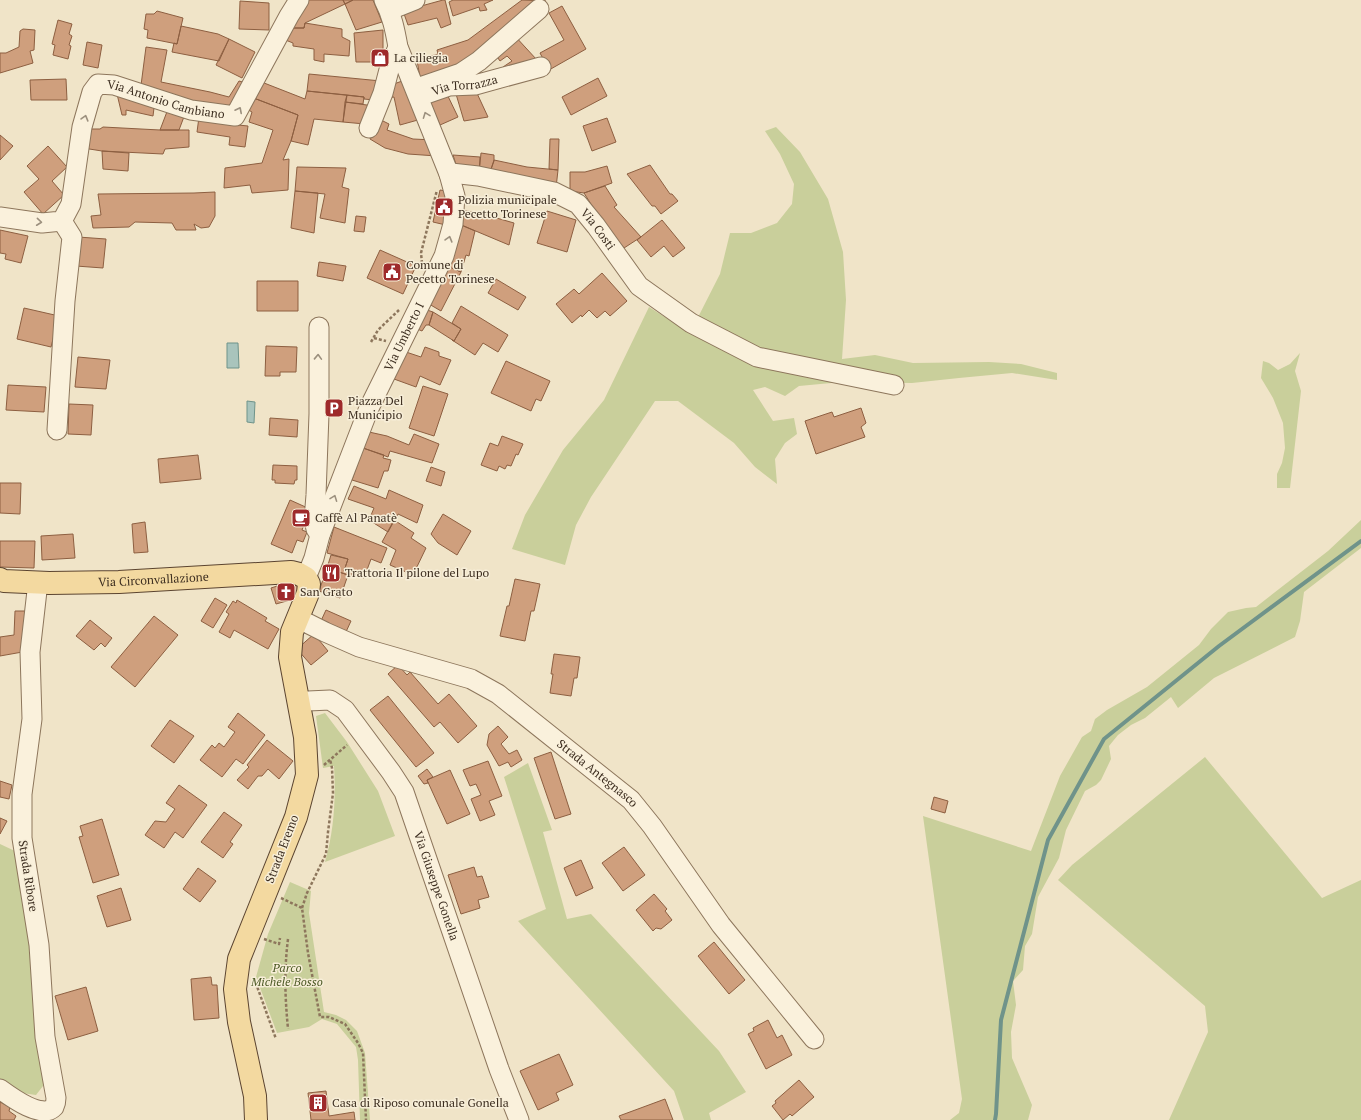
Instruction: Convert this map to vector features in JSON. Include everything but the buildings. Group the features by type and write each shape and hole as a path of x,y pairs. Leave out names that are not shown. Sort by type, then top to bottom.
{"main road":[{"name":"Via Circonvallazione","path":"0,579 49,583 119,582 291,572 306,578"},
{"name":"Strada Eremo","path":"256,1120 255,1096 239,1022 235,989 239,960 296,817 307,775 305,737 290,657 292,632 308,593 309,584 306,578"}],"street":[{"name":"Via Antonio Cambiano","path":"62,222 71,204 82,127 92,92 98,84 114,85 191,110 236,116 285,23 300,0"},
{"path":"387,5 415,0"},
{"name":"Via Umberto I","path":"306,578 314,558 320,535 369,408 444,256 453,224 455,196 445,173 417,92 398,47 395,27 387,5"},
{"name":"Via Torrazza","path":"539,9 479,61 461,73 420,87 417,92 423,95 449,86 475,85 541,67"},
{"path":"369,128 384,93 390,66 398,47"},
{"name":"Via Costi","path":"445,173 478,176 554,192 578,204 596,226 639,286 691,323 757,358 894,385"},
{"path":"0,217 42,223 62,222 72,237 65,301 57,430"},
{"path":"319,327 316,495 314,520 316,529 320,535"},
{"name":"Strada Ribore","path":"0,1089 35,1112 47,1112 54,1106 56,1098 45,1037 39,945 22,838 22,794 32,719 30,652 38,582"},
{"name":"Strada Antegnasco","path":"297,618 324,632 359,647 471,679 498,694 631,800 652,826 721,925 814,1038"},
{"name":"Via Giuseppe Gonella","path":"300,704 308,701 330,700 345,710 404,792 499,1069 519,1120"}],"path":[{"path":"423,268 420,253 445,173"},
{"path":"371,342 378,330 404,305"},
{"path":"374,338 388,342"},
{"path":"320,770 330,759 347,745"},
{"path":"330,759 332,768 333,793 326,854 307,893 302,908 308,953 320,1017 329,1017 345,1024 363,1053 366,1120"},
{"path":"278,905 283,891"},
{"path":"280,898 302,908"},
{"path":"261,946 263,938 279,944 280,938"},
{"path":"288,939 285,968 285,998 288,1029"},
{"path":"254,991 255,973"},
{"path":"254,977 276,1039"}],"green space":[{"path":"776,127 800,152 828,199 843,252 846,300 842,359 875,355 913,363 989,362 1021,364 1057,373 1057,380 1012,373 912,383 842,382 799,386 785,396 765,387 753,390 773,421 794,418 797,434 785,443 775,459 777,484 755,467 734,443 678,401 655,401 591,497 576,525 565,565 512,549 525,515 563,450 604,400 649,307 690,333 720,274 730,233 751,233 777,223 792,204 794,184 780,154 765,131"},
{"path":"1300,353 1295,371 1301,391 1290,488 1277,488 1277,474 1282,463 1285,448 1283,423 1273,398 1261,378 1263,361 1269,363 1278,370 1290,364"},
{"path":"1361,520 1361,548 1304,592 1300,621 1295,637 1214,678 1178,708 1171,697 1145,718 1131,725 1118,735 1109,746 1111,759 1101,780 1096,785 1085,791 1066,830 1059,858 1038,897 1032,934 1025,946 1023,970 1013,981 1016,1005 1011,1032 1012,1058 1032,1105 1028,1120 950,1120 959,1113 962,1099 923,816 1031,851 1060,776 1082,737 1091,731 1095,719 1107,710 1147,687 1199,645 1211,629 1228,612 1256,607 1328,551"},
{"path":"325,713 347,742 378,791 395,836 325,862 334,814 335,790 334,766 323,768 316,716"},
{"path":"1205,757 1322,898 1361,880 1361,1120 1169,1120 1208,1032 1205,1006 1058,880 1072,865"},
{"path":"528,763 552,830 543,832 567,919 591,914 719,1051 746,1092 709,1113 711,1120 684,1120 674,1091 518,921 546,909 504,777"},
{"path":"0,844 17,852 32,947 45,1071 43,1086 36,1095 22,1093 0,1080"},
{"name":"Parco Michele Bosso","path":"290,882 311,891 309,913 324,1012 336,1015 346,1020 357,1031 365,1053 370,1120 360,1120 358,1060 356,1047 337,1024 322,1019 309,1027 277,1033 256,977 268,934"}],"water":[{"path":"227,343 238,343 239,368 227,368"},
{"path":"247,401 255,402 254,423 247,422"}],"waterway":[{"path":"995,1120 1001,1020 1048,840 1104,739 1219,646 1361,541"}],"place":[{"name":"La ciliegia","path":"380,58"},
{"name":"Polizia municipale Pecetto Torinese","path":"444,207"},
{"name":"Comune di Pecetto Torinese","path":"392,272"},
{"name":"Piazza Del Municipio","path":"334,408"},
{"name":"Caffè Al Panatè","path":"301,518"},
{"name":"Trattoria Il pilone del Lupo","path":"331,573"},
{"name":"San Grato","path":"286,592"},
{"name":"Casa di Riposo comunale Gonella","path":"318,1103"}]}
